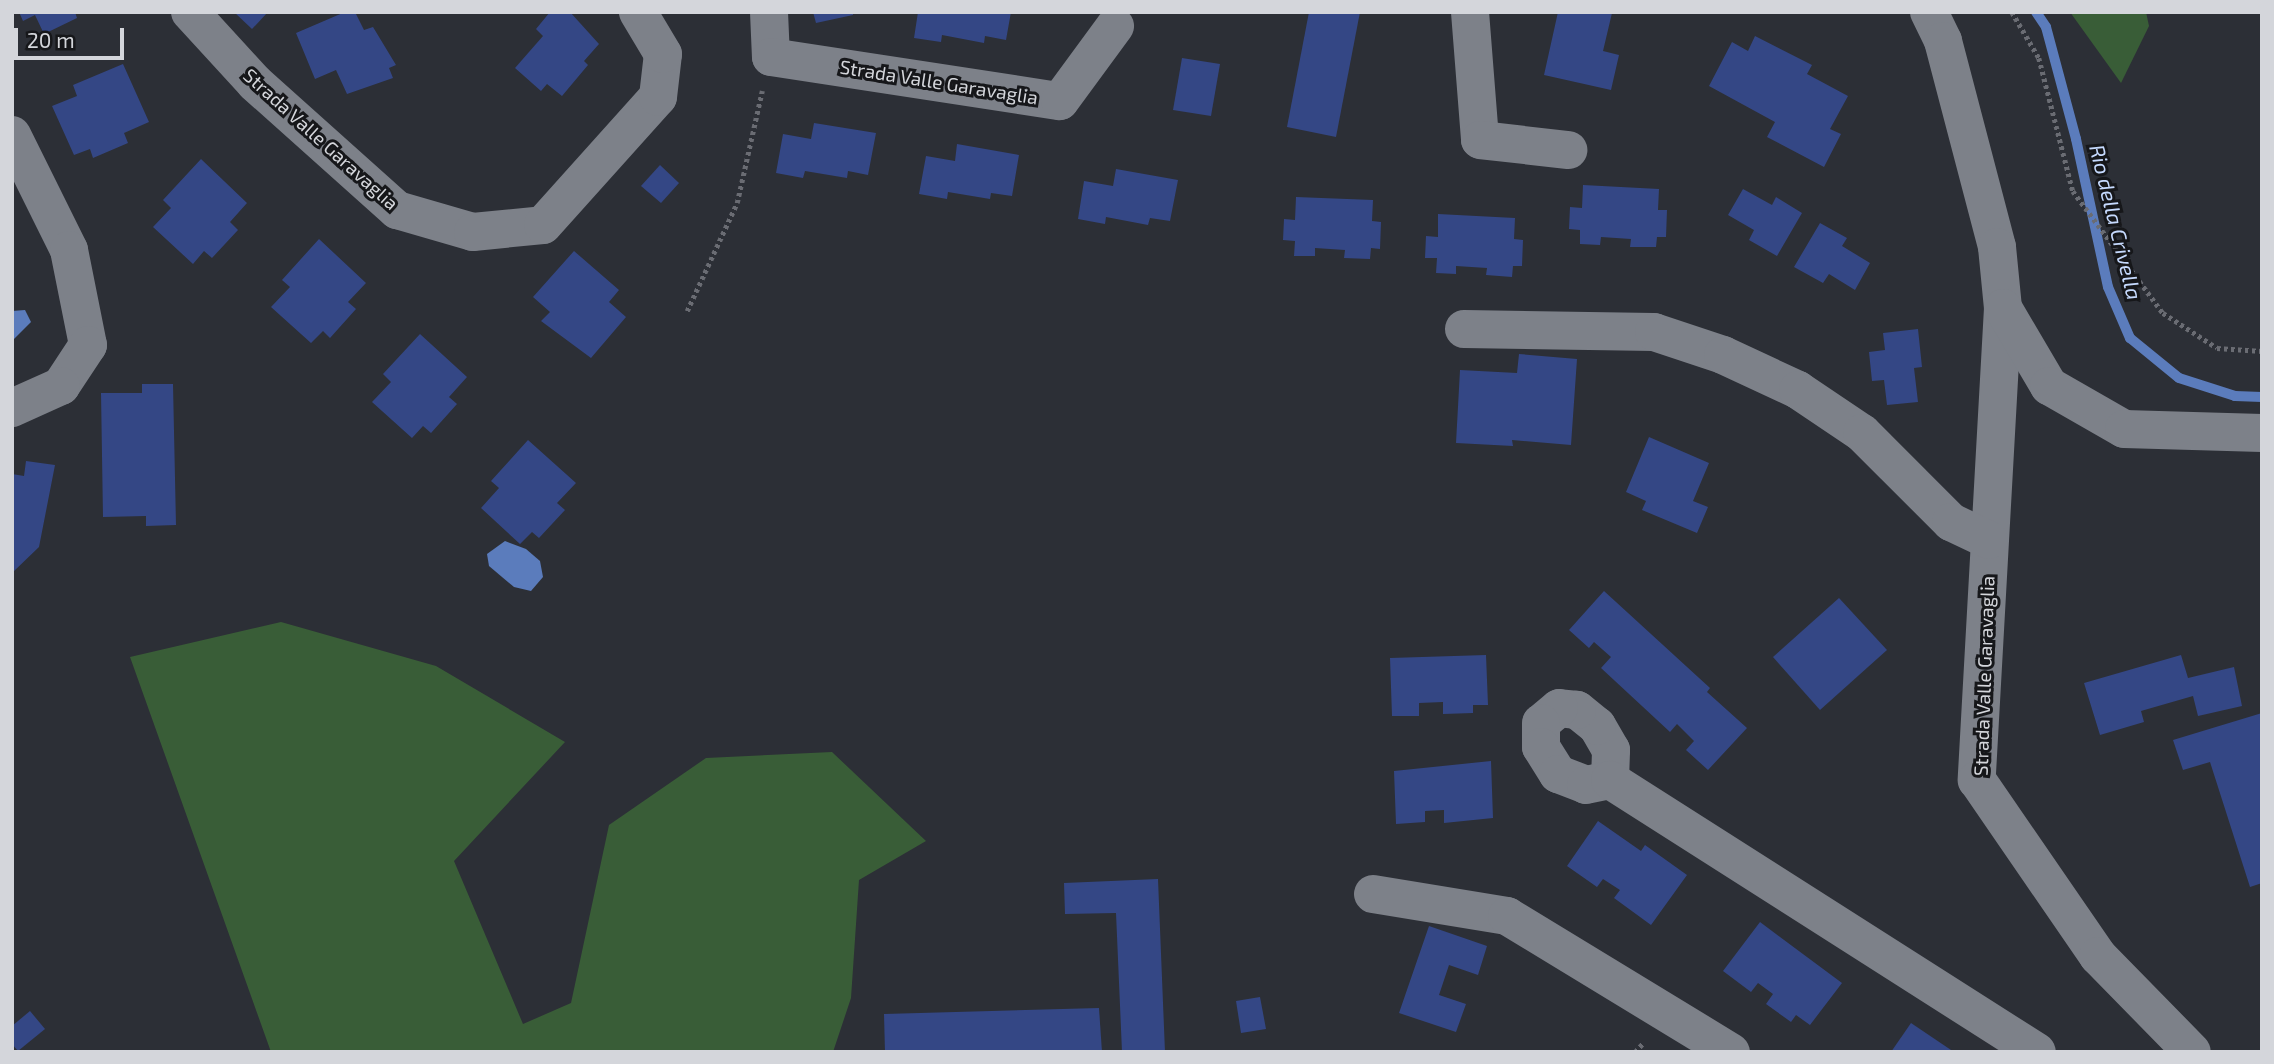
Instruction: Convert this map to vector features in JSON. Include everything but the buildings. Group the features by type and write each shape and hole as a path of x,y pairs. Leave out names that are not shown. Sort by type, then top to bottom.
{"street":[{"name":"Strada Valle Garavaglia","path":"190,12 255,83 397,210 473,232 543,225 658,97 663,54 638,12"},
{"path":"769,12 771,57"},
{"path":"1470,12 1480,140 1568,150"},
{"name":"Strada Valle Garavaglia","path":"1929,12 1943,41 1997,247 2003,308 1977,780 2098,956 2192,1052"},
{"name":"Strada Valle Garavaglia","path":"771,57 1060,101 1115,26"},
{"path":"12,135 69,250 88,345 61,386 12,408"},
{"name":"Strada Valle Garavaglia","path":"2003,308 2049,386 2124,429 2262,433"},
{"path":"1464,329 1654,332 1723,355 1798,390 1862,433 1951,522 1989,540"},
{"path":"1610,780 2037,1052"},
{"path":"1373,894 1507,916 1731,1052"}],"path":[{"path":"2012,12 2039,58 2073,191 2163,313 2217,348 2262,351"},
{"path":"687,312 737,203 771,57"}],"green space":[{"path":"2070,12 2146,12 2149,26 2121,83"},
{"path":"281,622 436,666 565,742 454,861 523,1024 571,1003 609,825 706,758 832,752 926,841 859,880 851,998 833,1052 271,1052 130,657"}],"water":[{"path":"25,310 31,322 12,341 12,311"},
{"path":"505,541 526,549 540,561 543,577 531,591 514,587 489,566 487,554"}],"waterway":[{"name":"Rio della Crivella","path":"2036,12 2046,27 2076,139 2108,287 2130,338 2179,378 2235,396 2262,397"}]}
